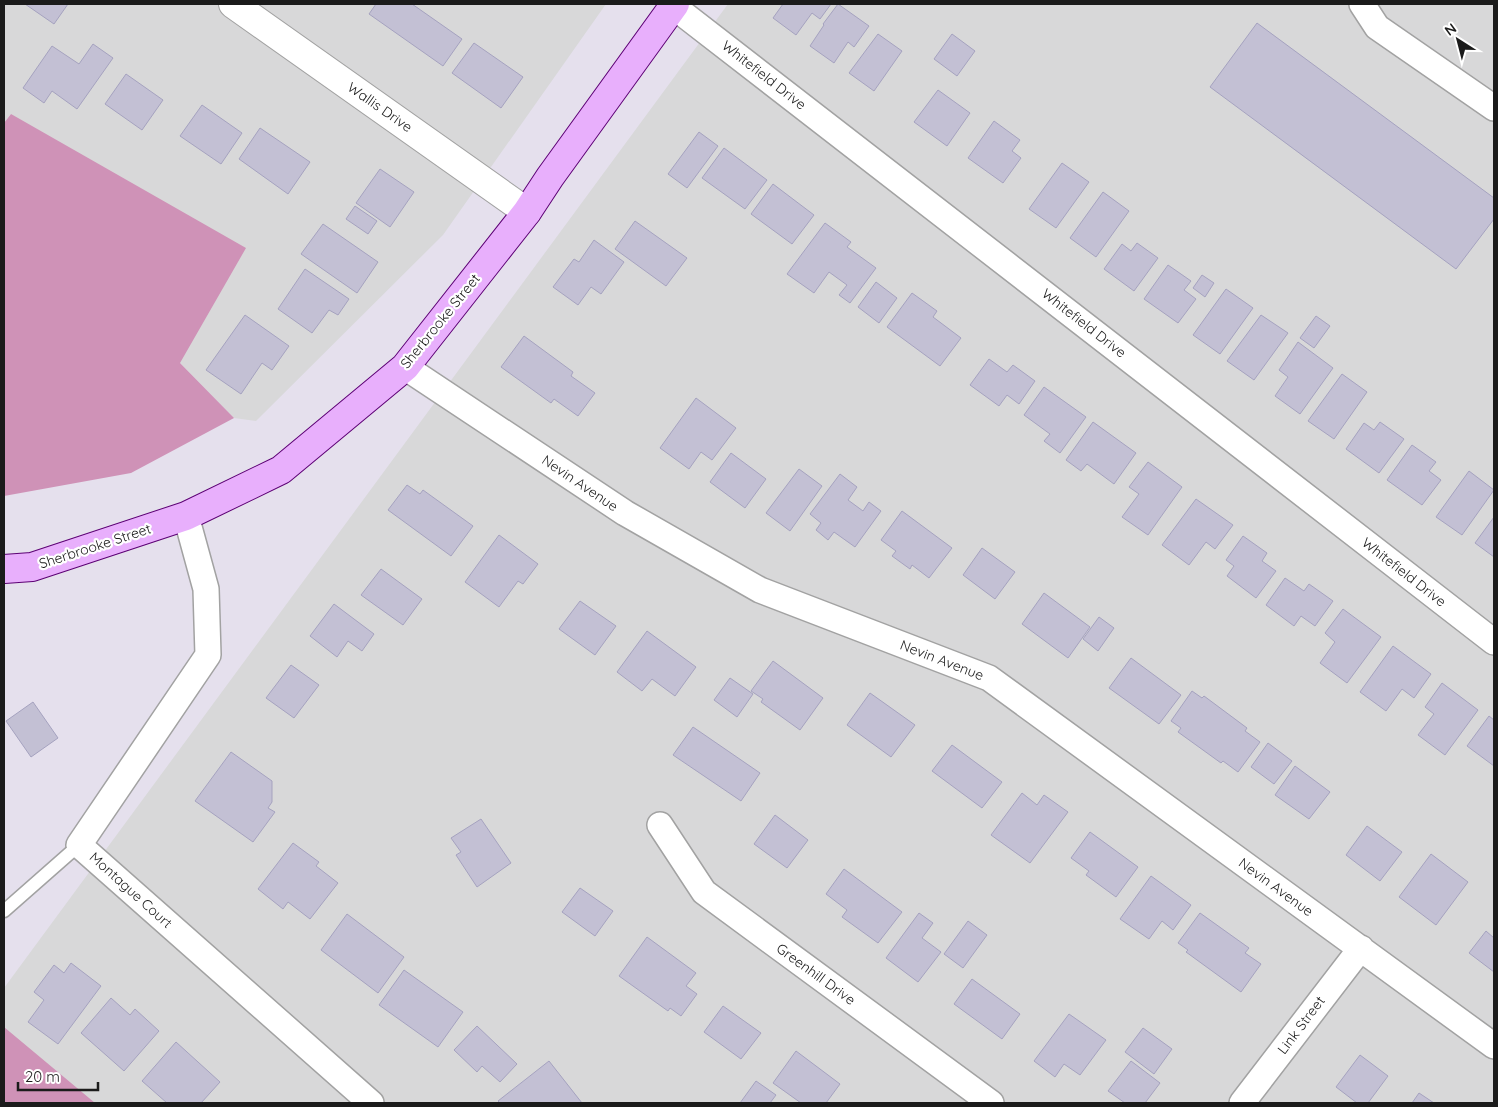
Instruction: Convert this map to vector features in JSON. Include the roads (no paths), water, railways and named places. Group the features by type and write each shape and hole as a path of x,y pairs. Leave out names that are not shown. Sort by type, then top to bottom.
{"main road":[{"name":"Sherbrooke Street","path":"4,569 32,567 186,516 281,470 405,367 527,212 550,177 674,5"}],"street":[{"name":"Wallis Drive","path":"233,4 527,212"},
{"path":"1362,4 1377,27 1494,108"},
{"name":"Whitefield Drive","path":"674,5 1494,642"},
{"name":"Nevin Avenue","path":"405,367 625,513 760,590 989,678 1494,1046"},
{"name":"Montague Court","path":"186,516 206,589 208,655 80,845 371,1103"},
{"name":"Greenhill Drive","path":"660,825 704,892 992,1103"},
{"name":"Link Street","path":"1242,1103 1361,948"}],"lane":[{"path":"4,911 80,845"}]}
